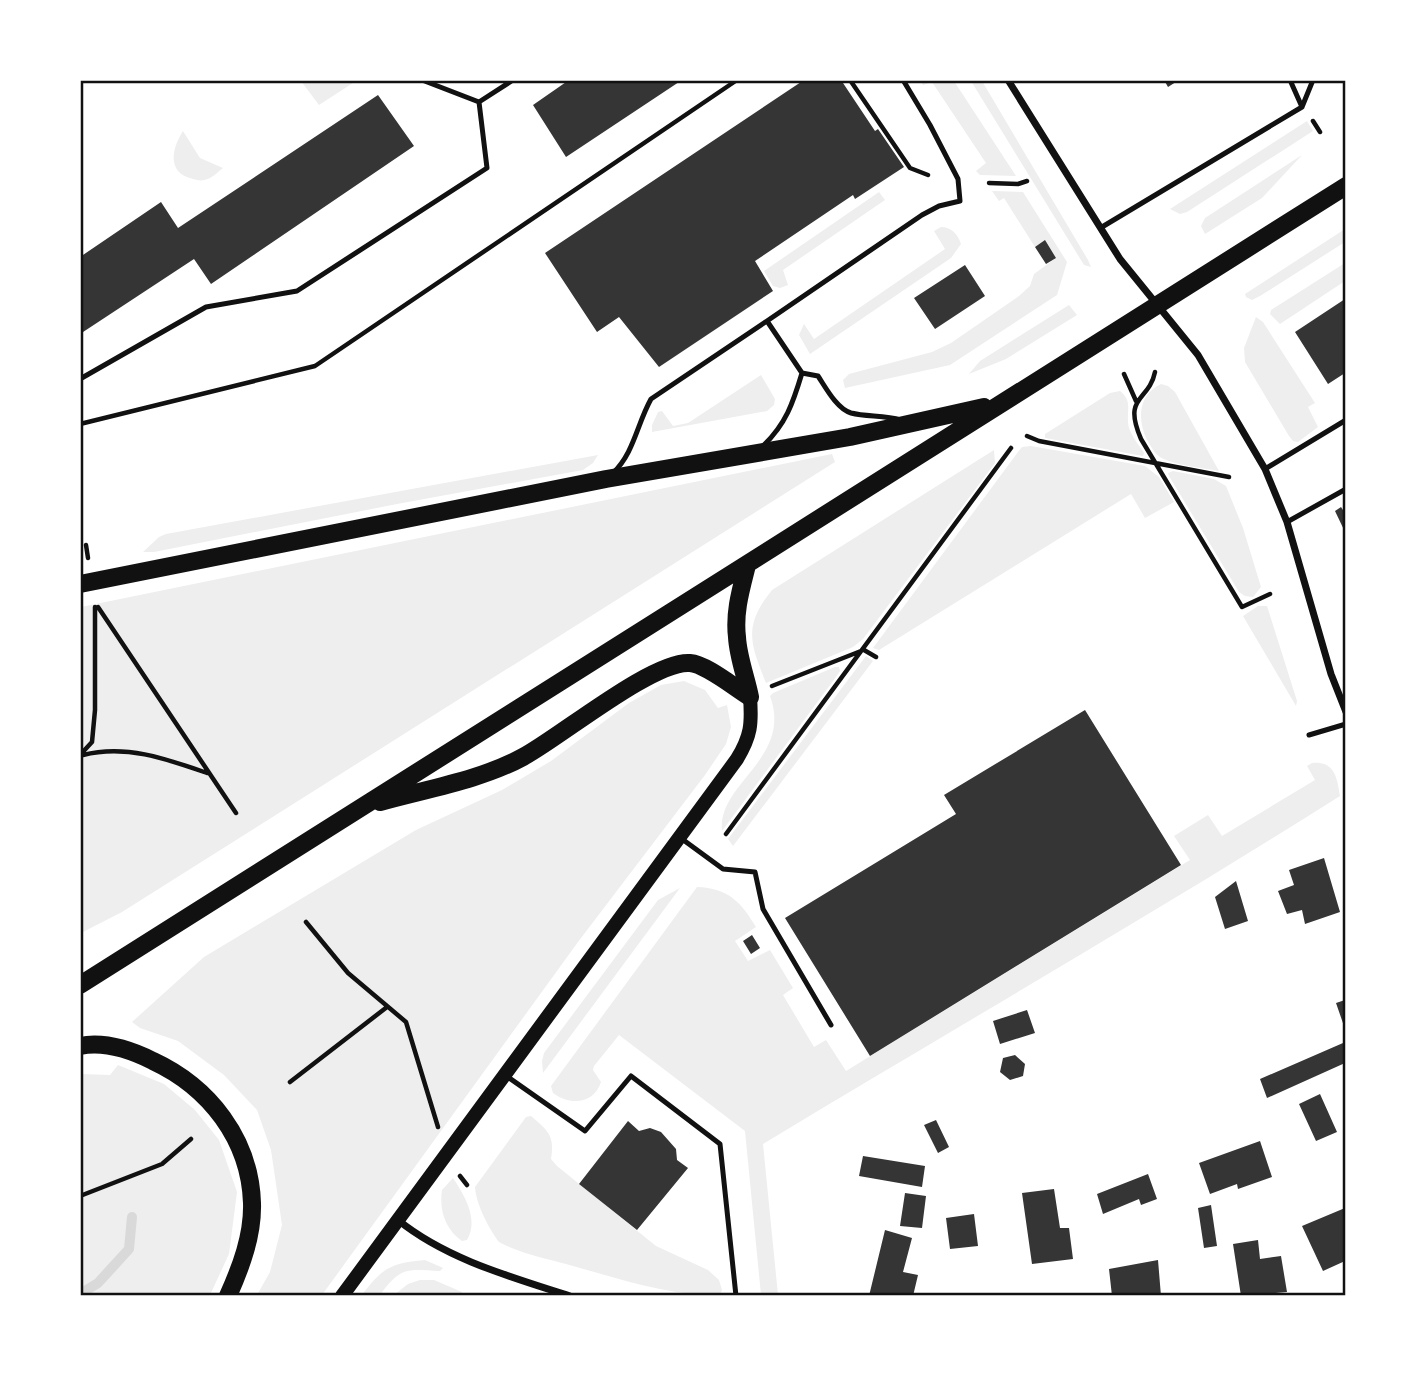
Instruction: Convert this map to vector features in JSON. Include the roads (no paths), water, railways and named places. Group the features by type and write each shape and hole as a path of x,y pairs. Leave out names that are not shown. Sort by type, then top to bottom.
{"main road":[{"path":"80,985 1346,186"},
{"path":"80,584 998,404"},
{"path":"342,1296 681,838 748,740 752,719 750,697 736,628 739,594 747,565"},
{"path":"360,808 496,769 524,757 619,694 670,667 690,663 711,672 750,697"},
{"path":"80,1046 106,1044 166,1067 200,1090 230,1128 243,1154 250,1180 252,1204 248,1239 240,1270 228,1296"}],"street":[{"path":"1008,80 1121,259 1199,355 1265,469 1287,522 1331,674 1346,712"},
{"path":"397,1219 410,1230 462,1258 570,1296"}],"lane":[{"path":"422,80 479,102"},
{"path":"479,102 513,80"},
{"path":"606,479 630,452 643,413 651,399 922,215 939,206 960,201 958,179 903,80"},
{"path":"1290,80 1302,107"},
{"path":"1102,227 1302,107 1313,80"},
{"path":"80,379 206,307 298,291 487,168 479,102"},
{"path":"767,321 802,373 818,376 839,404 850,412 884,415 912,423"},
{"path":"751,454 782,425 794,400 802,373"},
{"path":"1265,469 1346,420"},
{"path":"1287,522 1346,489"},
{"path":"1309,735 1346,724"},
{"path":"681,838 723,869 755,872 763,909 831,1025"},
{"path":"505,1075 584,1132 631,1076 720,1144 736,1296"}],"waterway":[{"path":"80,1294 98,1283 129,1249 132,1217"}]}
